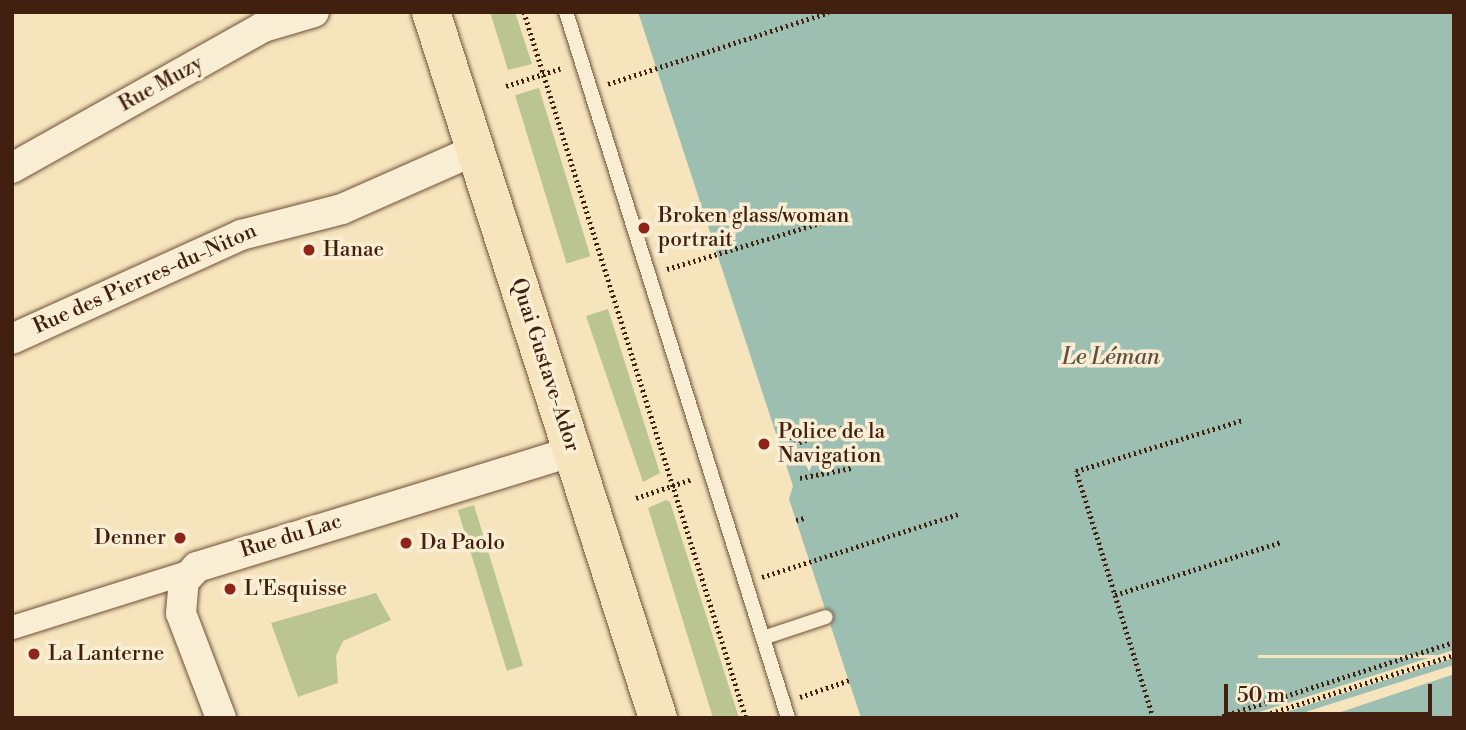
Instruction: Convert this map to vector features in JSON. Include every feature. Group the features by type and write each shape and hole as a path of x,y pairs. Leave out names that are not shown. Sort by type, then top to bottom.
{"main road":[{"name":"Quai Gustave-Ador","path":"431,12 658,718"}],"street":[{"name":"Rue Muzy","path":"12,168 261,19 314,12"},
{"name":"Rue des Pierres-du-Niton","path":"12,339 241,235 342,209 475,150"},
{"name":"Rue du Lac","path":"12,627 573,451"},
{"path":"191,572 181,591 181,613 221,718"}],"lane":[{"path":"566,12 788,718"},
{"path":"763,638 826,617"}],"path":[{"path":"524,12 746,718"},
{"path":"590,89 829,12"},
{"path":"506,86 564,67"},
{"path":"649,274 837,218"},
{"path":"1153,718 1076,471 1244,420"},
{"path":"789,427 796,452"},
{"path":"794,444 842,428"},
{"path":"800,478 851,468"},
{"path":"636,498 693,479"},
{"path":"745,583 958,514"},
{"path":"796,520 804,518"},
{"path":"1115,595 1281,542"},
{"path":"1217,718 1454,642"},
{"path":"1255,718 1454,655"},
{"path":"783,703 850,680"}],"green space":[{"path":"490,12 515,12 532,64 508,70"},
{"path":"539,88 590,256 567,264 515,95"},
{"path":"608,309 660,473 643,482 586,316"},
{"path":"666,500 670,502 739,718 713,718 648,508"},
{"path":"474,505 523,666 507,671 458,510"},
{"path":"376,593 391,620 343,641 336,656 338,683 298,697 271,623"}],"water":[{"name":"Le Léman","path":"638,12 1454,12 1454,650 1241,718 861,718 789,499 793,486"},
{"path":"1454,658 1454,665 1287,718 1268,718"},
{"path":"1454,674 1454,718 1323,718"}],"pier":[{"path":"1454,650 1253,718 1241,718"},
{"path":"1258,655 1454,655 1454,658 1258,658"},
{"path":"1454,665 1299,718 1287,718"},
{"path":"1454,670 1454,674 1320,718 1322,714"}],"place":[{"name":"Broken glass/woman portrait","path":"644,228"},
{"name":"Hanae","path":"309,250"},
{"name":"Police de la Navigation","path":"764,444"},
{"name":"Denner","path":"180,538"},
{"name":"Da Paolo","path":"406,543"},
{"name":"L'Esquisse","path":"230,589"},
{"name":"La Lanterne","path":"34,654"}]}
